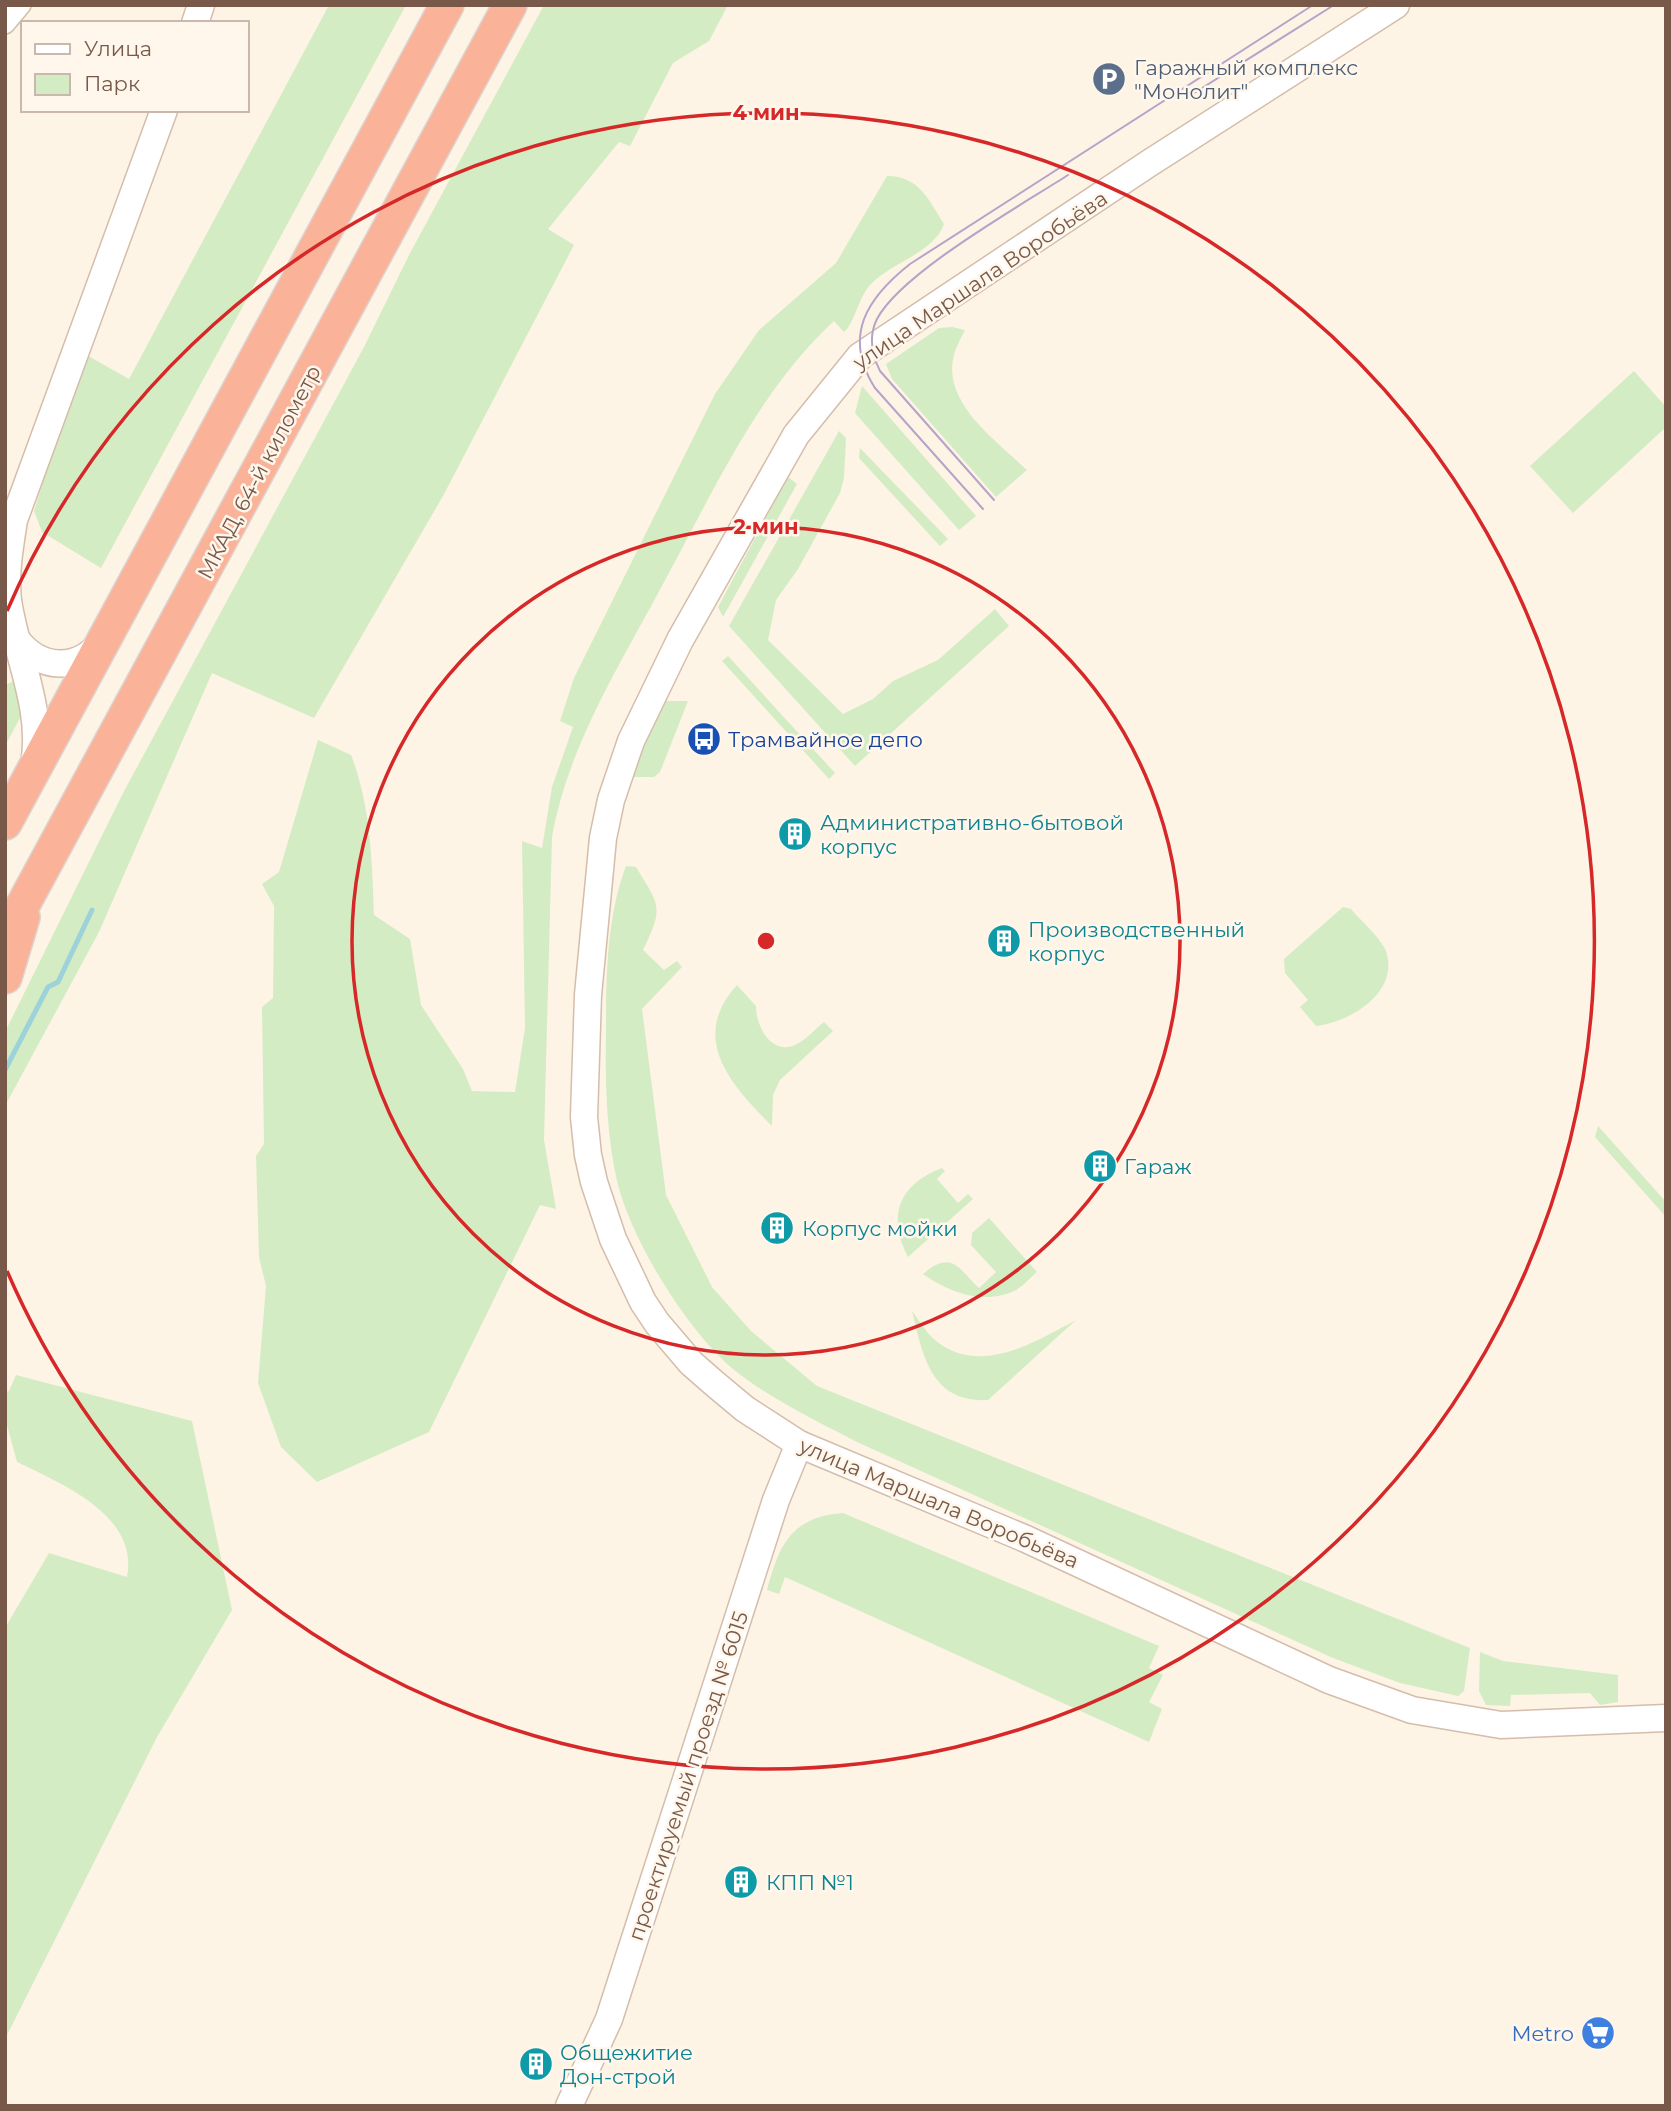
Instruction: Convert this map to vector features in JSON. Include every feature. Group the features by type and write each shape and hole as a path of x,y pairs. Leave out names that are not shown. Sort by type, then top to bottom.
{"highway":[{"path":"5,823 447,5"},
{"name":"МКАД, 64-й километр","path":"5,939 510,5"},
{"path":"5,977 29,894"}],"street":[{"name":"улица Маршала Воробьёва","path":"1396,5 1148,164 860,356 796,435 680,640 631,741 611,800 603,838 591,952 584,1117 594,1182 643,1302 674,1345 745,1409 799,1444 1027,1539 1329,1680 1412,1710 1501,1725 1666,1718"},
{"path":"32,773 37,747 36,723 8,598 9,524 163,112"},
{"path":"17,640 33,657 54,664 83,659 102,641"},
{"name":"проектируемый проезд № 6015","path":"569,2106 609,2019 776,1500 799,1444"}],"green space":[{"path":"329,5 406,5 101,568 42,532 34,511 83,353 129,379"},
{"path":"544,5 728,5 709,41 673,63 630,146 619,142 548,229 574,245 443,496 314,718 212,673 99,932 5,1106 5,1032 122,795 364,347 409,255"},
{"path":"887,176 907,180 922,191 944,224 939,234 931,243 870,285 848,328 844,332 834,321 782,379 759,411 613,676 570,770 552,837 544,1140 556,1209 540,1205 429,1432 317,1482 281,1447 258,1383 266,1286 259,1257 256,1156 264,1144 262,1007 273,998 274,906 262,884 279,872 318,740 351,755 367,814 374,915 410,939 421,1005 463,1069 472,1091 515,1092 525,1028 522,841 542,848 552,787 573,727 560,721 574,678 715,394 759,330 836,263"},
{"path":"939,328 965,330 955,352 952,373 964,405 988,434 1027,470 996,497 892,379 886,364"},
{"path":"1634,371 1666,407 1666,427 1573,513 1530,466"},
{"path":"862,386 976,516 959,530 855,413"},
{"path":"839,431 846,438 844,478 840,493 798,569 776,600 768,640 843,714 873,699 893,681 938,660 995,609 1009,626 855,766 729,626"},
{"path":"860,448 948,539 940,546 859,458"},
{"path":"788,477 797,484 723,617 718,607"},
{"path":"728,656 835,773 829,779 722,661"},
{"path":"18,679 21,716 5,746 5,685"},
{"path":"661,701 688,701 660,772 654,777 632,777 632,770"},
{"path":"626,866 636,867 650,890 656,907 654,924 643,950 664,970 677,961 682,967 642,1009 666,1195 712,1287 751,1331 817,1386 1470,1648 1464,1691 1458,1696 1400,1683 1333,1658 857,1442 769,1394 723,1360 703,1339 666,1288 635,1232 617,1181 607,1105 606,987 611,925"},
{"path":"1343,907 1351,909 1386,951 1386,980 1379,992 1357,1012 1316,1026 1300,1007 1308,1000 1285,973 1284,959"},
{"path":"737,985 756,1006 762,1031 773,1043 788,1047 797,1044 824,1022 833,1031 780,1080 773,1095 772,1126 730,1078 716,1043 716,1024 723,1005"},
{"path":"1598,1126 1666,1202 1666,1217 1595,1137"},
{"path":"942,1168 945,1171 937,1179 958,1203 968,1194 973,1199 908,1257 898,1228 901,1204 915,1183"},
{"path":"989,1218 1037,1272 1024,1284 1004,1295 980,1297 955,1291 923,1274 941,1263 948,1262 960,1269 979,1288 996,1272 971,1245 972,1233"},
{"path":"912,1311 935,1340 952,1351 970,1356 988,1356 1025,1346 1076,1320 988,1400 969,1399 954,1394 942,1385 933,1373 920,1344"},
{"path":"16,1375 192,1421 232,1610 157,1737 5,2039 5,1628 49,1553 127,1577 128,1555 121,1536 109,1519 93,1504 17,1462 5,1418 5,1392 9,1391"},
{"path":"843,1513 1159,1646 1149,1668 1163,1675 1149,1702 1162,1709 1149,1742 785,1577 779,1594 767,1590 777,1560 790,1536 811,1520"},
{"path":"1480,1652 1503,1661 1618,1675 1618,1702 1600,1705 1590,1693 1511,1695 1510,1706 1486,1705 1479,1691"}],"waterway":[{"path":"5,1070 48,987 58,982 92,910"}],"tram line":[{"path":"983,509 875,388 865,369 860,335 871,304 910,264 1313,5"},
{"path":"1191,95 1334,5"},
{"path":"994,500 880,371 873,352 873,332 877,319 890,301 910,281 964,241 1068,175"}],"place":[{"name":"Гаражный комплекс \"Монолит\"","path":"1109,79"},
{"name":"Трамвайное депо","path":"704,739"},
{"name":"Административно-бытовой корпус","path":"795,834"},
{"name":"Производственный корпус","path":"1004,941"},
{"name":"Гараж","path":"1100,1166"},
{"name":"Корпус мойки","path":"777,1228"},
{"name":"КПП №1","path":"741,1882"},
{"name":"Metro","path":"1598,2033"},
{"name":"Общежитие Дон-строй","path":"536,2064"}]}
